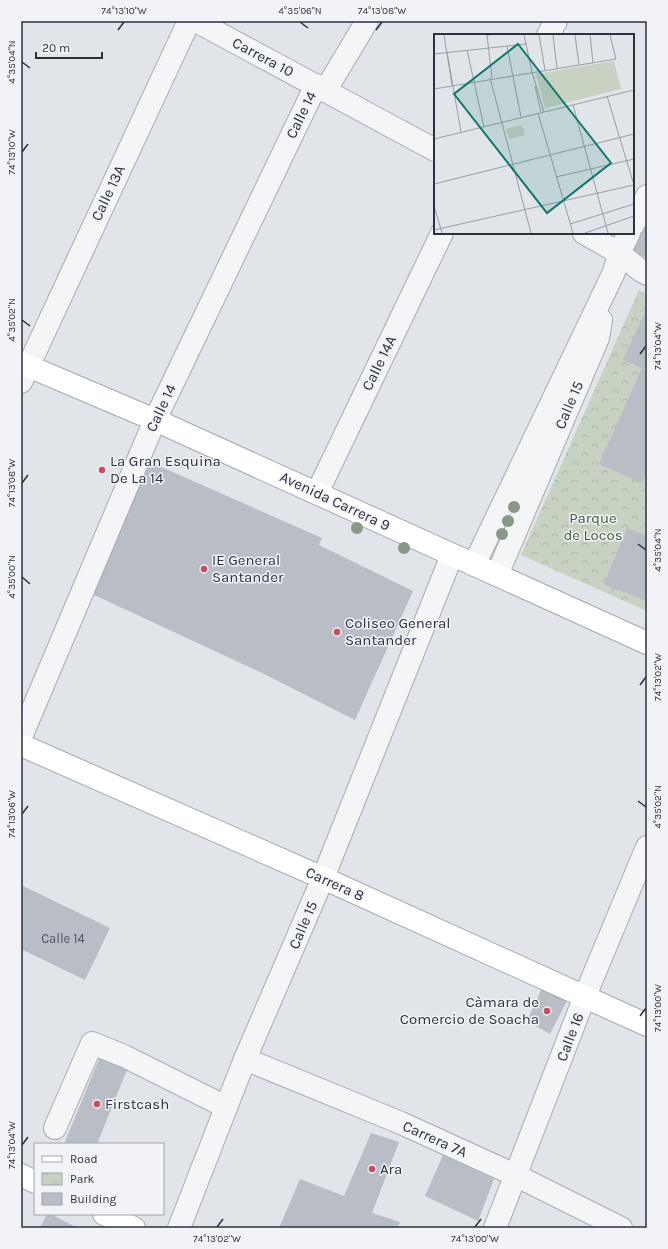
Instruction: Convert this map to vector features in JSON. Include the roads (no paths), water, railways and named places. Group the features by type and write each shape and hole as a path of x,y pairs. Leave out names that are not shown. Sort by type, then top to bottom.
{"main road":[{"name":"Avenida Carrera 9","path":"23,370 154,420 317,492 647,643"},
{"name":"Carrera 8","path":"21,745 322,878 647,1025"},
{"path":"21,1175 34,1182"},
{"path":"106,1215 134,1228"}],"street":[{"name":"Calle 13A","path":"23,370 189,21"},
{"name":"Carrera 10","path":"196,21 434,149"},
{"name":"Calle 14","path":"21,737 154,420 320,88 367,21"},
{"path":"549,34 556,21"},
{"path":"634,223 647,196"},
{"name":"Calle 14A","path":"317,492 442,234"},
{"path":"586,234 619,253 647,274"},
{"path":"474,564 598,302 614,272 619,253 628,234"},
{"name":"Calle 15","path":"497,575 598,338 602,322 598,302"},
{"name":"Calle 15","path":"179,1228 245,1059 322,878 452,555"},
{"name":"Calle 16","path":"495,1228 585,996 647,846"},
{"path":"55,1128 92,1043 124,1056 226,1107"},
{"name":"Carrera 7A","path":"245,1059 401,1123 515,1175 621,1228"}],"place":[{"name":"La Gran Esquina De La 14","path":"102,470"},
{"name":"IE General Santander","path":"204,569"},
{"name":"Coliseo General Santander","path":"337,632"},
{"name":"Càmara de Comercio de Soacha","path":"547,1011"},
{"name":"Firstcash","path":"97,1104"},
{"name":"Ara","path":"372,1169"}],"park label":[{"name":"Parque de Locos","path":"593,526"}]}
